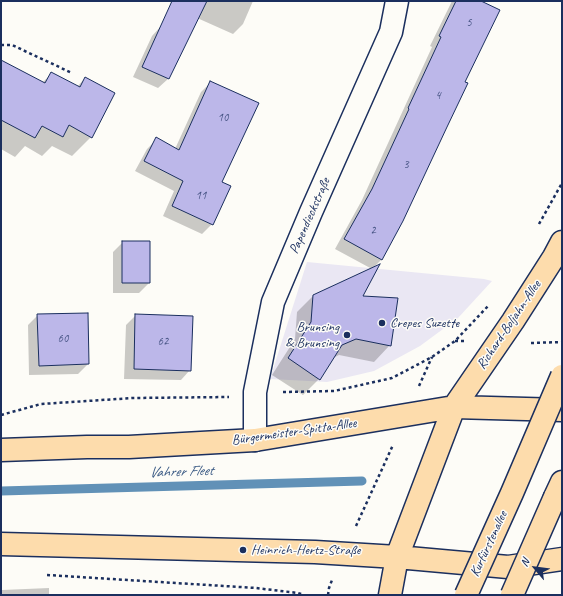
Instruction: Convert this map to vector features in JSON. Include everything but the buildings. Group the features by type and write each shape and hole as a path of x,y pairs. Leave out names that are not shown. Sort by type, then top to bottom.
{"main road":[{"name":"Richard-Boljahn-Allee","path":"397,557 454,407 513,321 562,242"},
{"name":"Kurfürstenallee","path":"466,595 562,376"},
{"name":"Bürgermeister-Spitta-Allee","path":"1,450 129,447 255,440 454,407 562,410"},
{"path":"512,595 559,489"},
{"path":"1,544 344,554 508,567 562,559"},
{"path":"390,595 397,557"}],"street":[{"name":"Papendieckstraße","path":"255,440 255,392 273,302 311,212 391,32 397,1"}],"path":[{"path":"1,45 12,45 72,73"},
{"path":"537,228 562,183"},
{"path":"1,415 41,404 133,398 224,398 255,392 334,392 392,378 432,357 455,341 489,305 493,298"},
{"path":"344,554 406,414"},
{"path":"47,574 256,588 298,592 304,595"}],"shaded area":[{"path":"307,262 492,281 458,318 420,346 374,371 327,382 270,379"}],"waterway":[{"name":"Vahrer Fleet","path":"1,491 362,481"}],"place":[{"name":"Crepes Suzette","path":"382,323"},
{"name":"Brunsing & Brunsing","path":"347,335"},
{"name":"Heinrich-Hertz-Straße","path":"243,550"}]}
